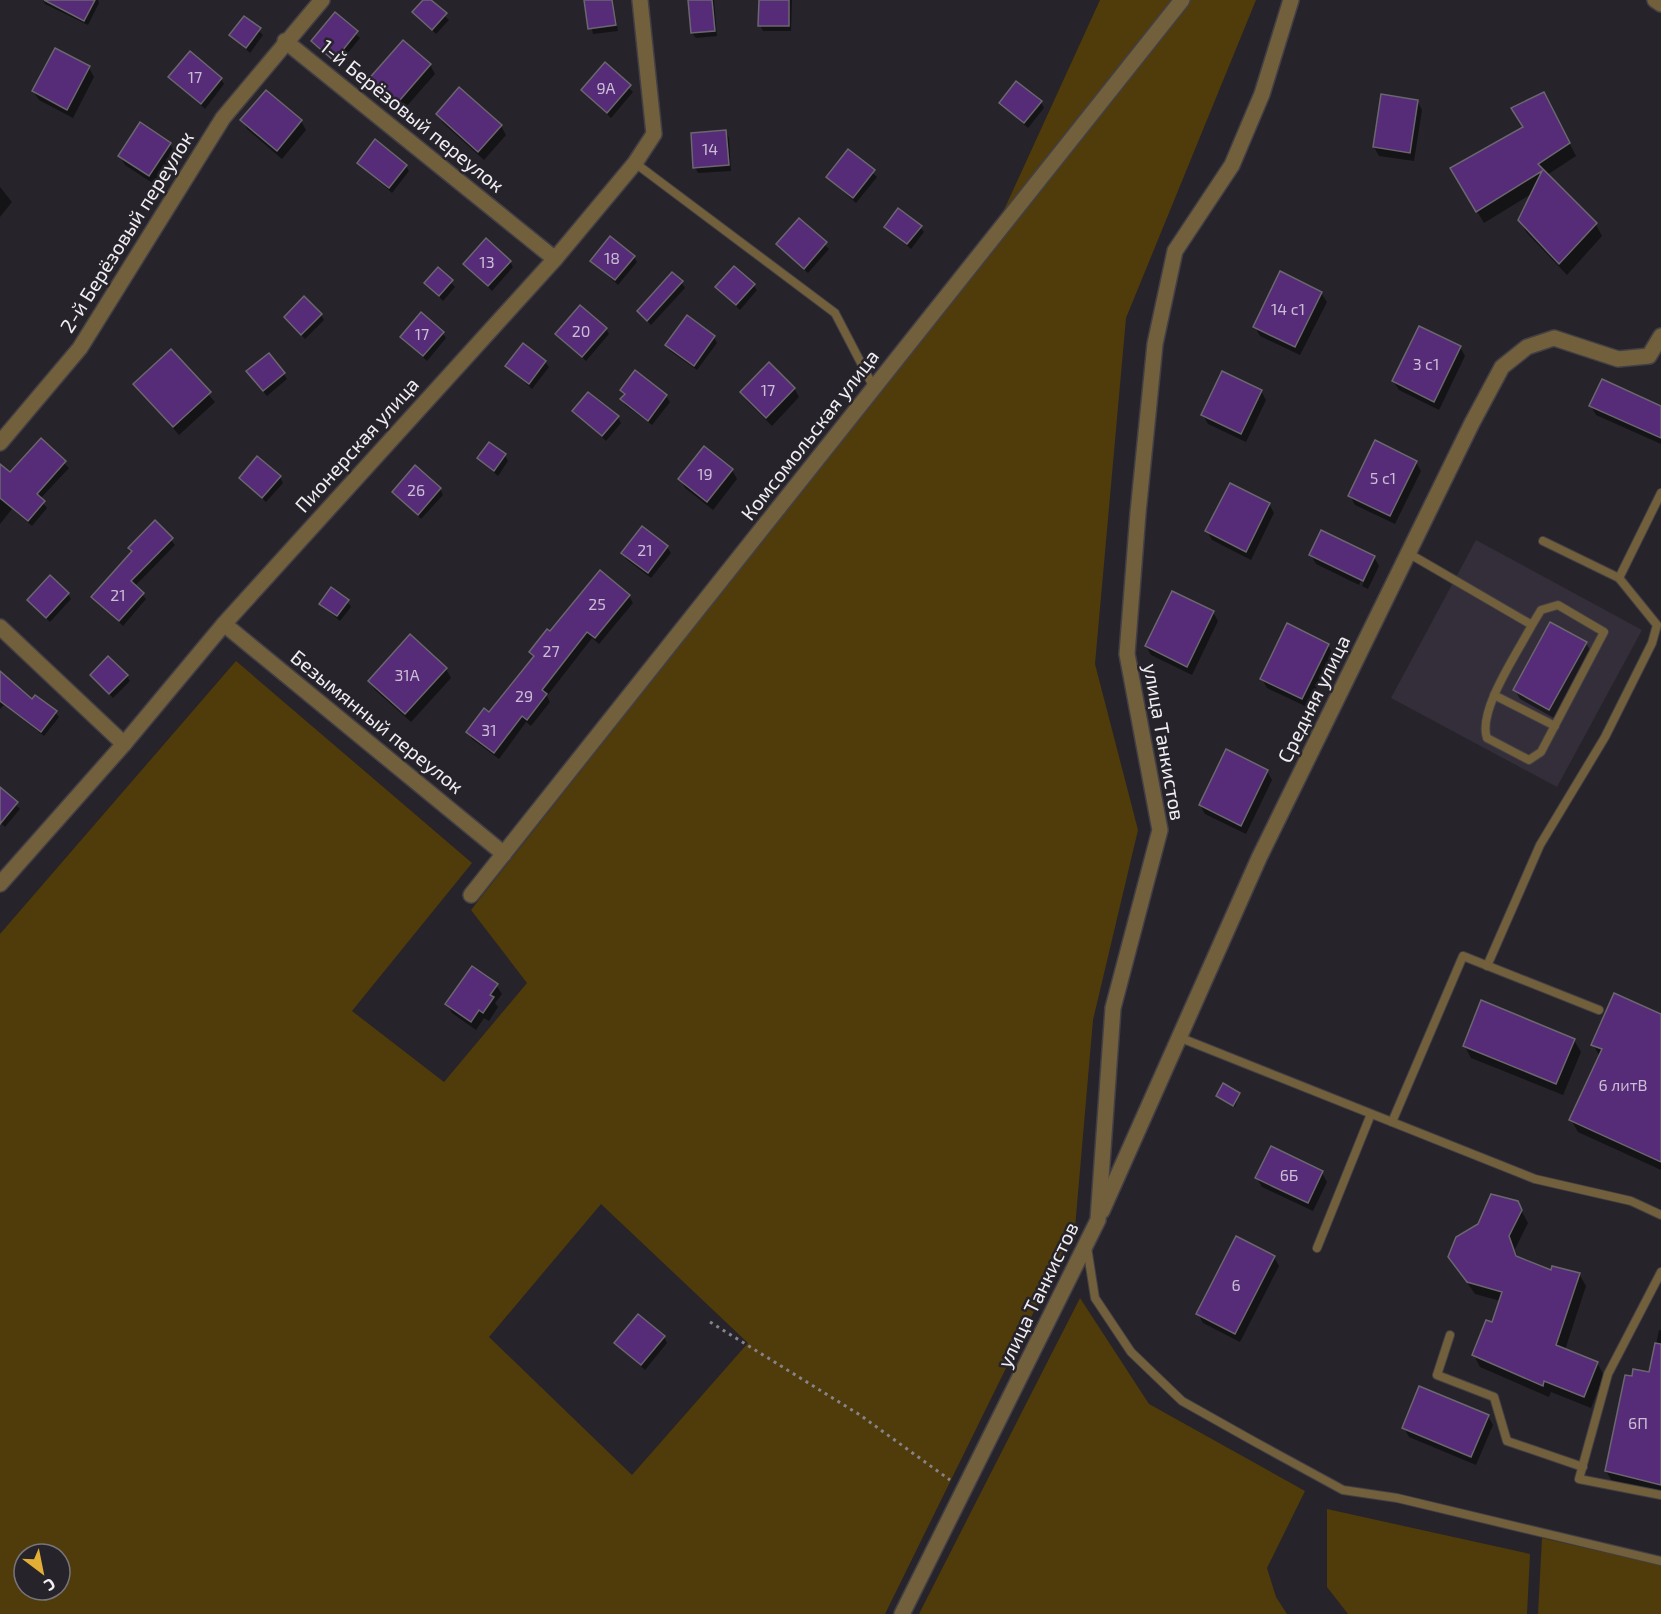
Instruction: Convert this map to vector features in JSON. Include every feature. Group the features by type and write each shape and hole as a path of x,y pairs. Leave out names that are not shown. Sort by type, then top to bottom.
{"street":[{"path":"285,41 322,0"},
{"name":"Пионерская улица","path":"0,884 124,744 224,624 555,259 635,163 654,134 640,0"},
{"name":"Комсомольская улица","path":"471,895 1182,0"},
{"name":"улица Танкистов","path":"902,1614 1098,1220 1113,1008 1160,830 1127,654 1155,344 1175,251 1232,165 1262,94 1291,0"},
{"path":"1655,0 1661,4"},
{"name":"1-й Берёзовый переулок","path":"285,41 555,259"},
{"name":"2-й Берёзовый переулок","path":"0,442 80,348 223,117 285,41"},
{"name":"Средняя улица","path":"1098,1220 1181,1038 1259,858 1502,367 1527,347 1554,338 1618,359 1649,356 1661,336"},
{"name":"Безымянный переулок","path":"224,624 504,854"},
{"path":"0,627 124,744"}],"lane":[{"path":"635,163 835,312 874,388"},
{"path":"1619,578 1661,493"},
{"path":"1487,966 1540,845 1605,737 1652,643 1657,625 1619,578 1543,541"},
{"path":"1408,553 1532,625"},
{"path":"1558,605 1604,632 1541,752 1529,759 1487,738 1483,728 1494,695 1532,625 1541,610 1558,605"},
{"path":"1494,695 1555,726"},
{"path":"1392,1122 1463,956 1599,1010"},
{"path":"1181,1038 1535,1179 1631,1201 1661,1215"},
{"path":"1317,1248 1371,1114"},
{"path":"1087,1245 1095,1298 1131,1352 1182,1401 1255,1442 1343,1490 1397,1498 1661,1561"},
{"path":"1661,1272 1608,1374 1579,1479 1661,1495"},
{"path":"1450,1335 1437,1375 1494,1397 1507,1441 1583,1467"}],"path":[{"path":"710,1322 860,1415 964,1490"}],"shaded area":[{"path":"1100,0 1256,0 1126,318 1095,664 1138,830 1093,1020 1075,1228 885,1614 0,1614 0,934 236,661 472,863 352,1011 444,1082 527,983 471,910 977,269","holes":["601,1204 748,1343 632,1475 489,1337"]},
{"path":"1476,540 1642,630 1557,787 1391,698"},
{"path":"1080,1298 1149,1404 1305,1491 1267,1568 1276,1597 1287,1614 919,1614"},
{"path":"1327,1509 1530,1554 1527,1614 1348,1614 1327,1587"},
{"path":"1542,1538 1661,1565 1661,1614 1538,1614"}],"building":[{"path":"44,0 95,0 84,21"},
{"path":"423,0 431,0 447,13 432,30 412,12"},
{"path":"584,0 612,0 616,25 588,29"},
{"path":"688,0 712,0 715,31 691,33"},
{"path":"759,0 789,0 789,26 758,26"},
{"path":"335,12 358,31 334,61 311,41"},
{"path":"244,16 261,28 246,48 229,35"},
{"path":"403,40 431,64 394,107 366,82"},
{"path":"55,48 90,66 67,110 32,91"},
{"path":"190,51 222,78 201,104 168,77"},
{"path":"605,62 631,85 607,113 581,90"},
{"path":"1016,81 1042,101 1024,123 999,103"},
{"path":"459,87 502,125 478,152 436,114"},
{"path":"266,90 302,120 277,151 240,120"},
{"path":"1544,92 1570,143 1538,164 1597,223 1559,264 1518,220 1542,171 1476,212 1450,168 1523,127 1511,108"},
{"path":"1381,94 1418,100 1410,153 1373,147"},
{"path":"140,122 171,143 149,176 118,156"},
{"path":"726,130 729,165 693,168 691,133"},
{"path":"375,139 407,165 389,188 357,163"},
{"path":"848,149 875,170 853,198 826,177"},
{"path":"898,208 922,226 907,244 884,227"},
{"path":"799,218 827,242 804,269 776,244"},
{"path":"610,236 635,256 615,280 590,261"},
{"path":"486,238 511,261 488,286 463,264"},
{"path":"734,266 755,284 736,305 715,287"},
{"path":"438,267 453,280 439,296 424,283"},
{"path":"1280,271 1322,292 1295,347 1253,327"},
{"path":"672,272 683,281 647,321 637,311"},
{"path":"304,296 322,314 301,335 284,317"},
{"path":"580,305 607,328 582,357 555,334"},
{"path":"421,312 444,332 423,356 400,337"},
{"path":"687,315 715,336 694,366 665,345"},
{"path":"1419,326 1461,346 1434,402 1392,381"},
{"path":"523,343 546,361 529,384 505,366"},
{"path":"171,349 211,392 173,427 133,384"},
{"path":"269,353 285,373 263,391 246,371"},
{"path":"769,362 795,388 766,418 740,392"},
{"path":"635,370 667,395 648,421 620,399 625,394 620,390"},
{"path":"1222,371 1262,390 1241,434 1201,415"},
{"path":"1602,379 1661,406 1661,438 1589,406"},
{"path":"588,392 619,416 602,436 572,411"},
{"path":"41,438 66,461 37,494 45,501 28,521 0,498 0,464 10,472"},
{"path":"1375,440 1417,461 1390,516 1348,496"},
{"path":"489,442 506,454 494,471 477,458"},
{"path":"704,446 733,469 707,502 678,479"},
{"path":"257,456 281,476 262,498 239,478"},
{"path":"415,465 441,488 418,515 392,492"},
{"path":"1230,483 1270,503 1246,552 1205,531"},
{"path":"155,520 173,538 131,581 144,593 119,621 91,597 132,551 128,548"},
{"path":"642,526 668,546 648,573 621,553"},
{"path":"1321,530 1375,556 1363,581 1309,555"},
{"path":"600,570 630,595 595,638 587,632 542,690 547,694 527,720 522,716 494,753 466,732 484,708 489,712 534,656 529,652 547,629 550,631"},
{"path":"50,575 69,593 46,618 27,600"},
{"path":"331,587 349,600 337,616 319,604"},
{"path":"1172,591 1214,611 1187,667 1145,646"},
{"path":"1550,622 1587,642 1549,710 1513,690"},
{"path":"1287,623 1329,644 1302,699 1260,679"},
{"path":"410,634 447,668 405,714 368,681"},
{"path":"108,656 128,675 109,694 90,675"},
{"path":"0,671 32,699 35,695 57,711 41,732 0,701"},
{"path":"1226,749 1268,770 1241,826 1199,805"},
{"path":"0,787 18,802 0,824"},
{"path":"472,966 498,984 490,995 494,997 483,1013 479,1010 471,1022 445,1004"},
{"path":"1614,993 1661,1014 1661,1162 1569,1120 1602,1049 1591,1045"},
{"path":"1481,1000 1575,1039 1556,1084 1463,1046"},
{"path":"1223,1083 1240,1093 1233,1106 1216,1096"},
{"path":"1271,1146 1323,1171 1308,1203 1255,1178"},
{"path":"1491,1194 1518,1201 1522,1210 1509,1236 1516,1256 1551,1270 1552,1266 1580,1273 1556,1345 1598,1362 1584,1397 1544,1381 1543,1386 1472,1355 1486,1320 1492,1322 1502,1292 1467,1282 1448,1257 1456,1237 1478,1224"},
{"path":"1236,1236 1275,1256 1235,1334 1196,1314"},
{"path":"638,1314 665,1336 641,1365 614,1343"},
{"path":"1655,1343 1661,1344 1661,1485 1605,1471 1625,1375 1632,1376 1633,1369 1649,1372"},
{"path":"1419,1386 1489,1415 1471,1457 1402,1428"}]}
